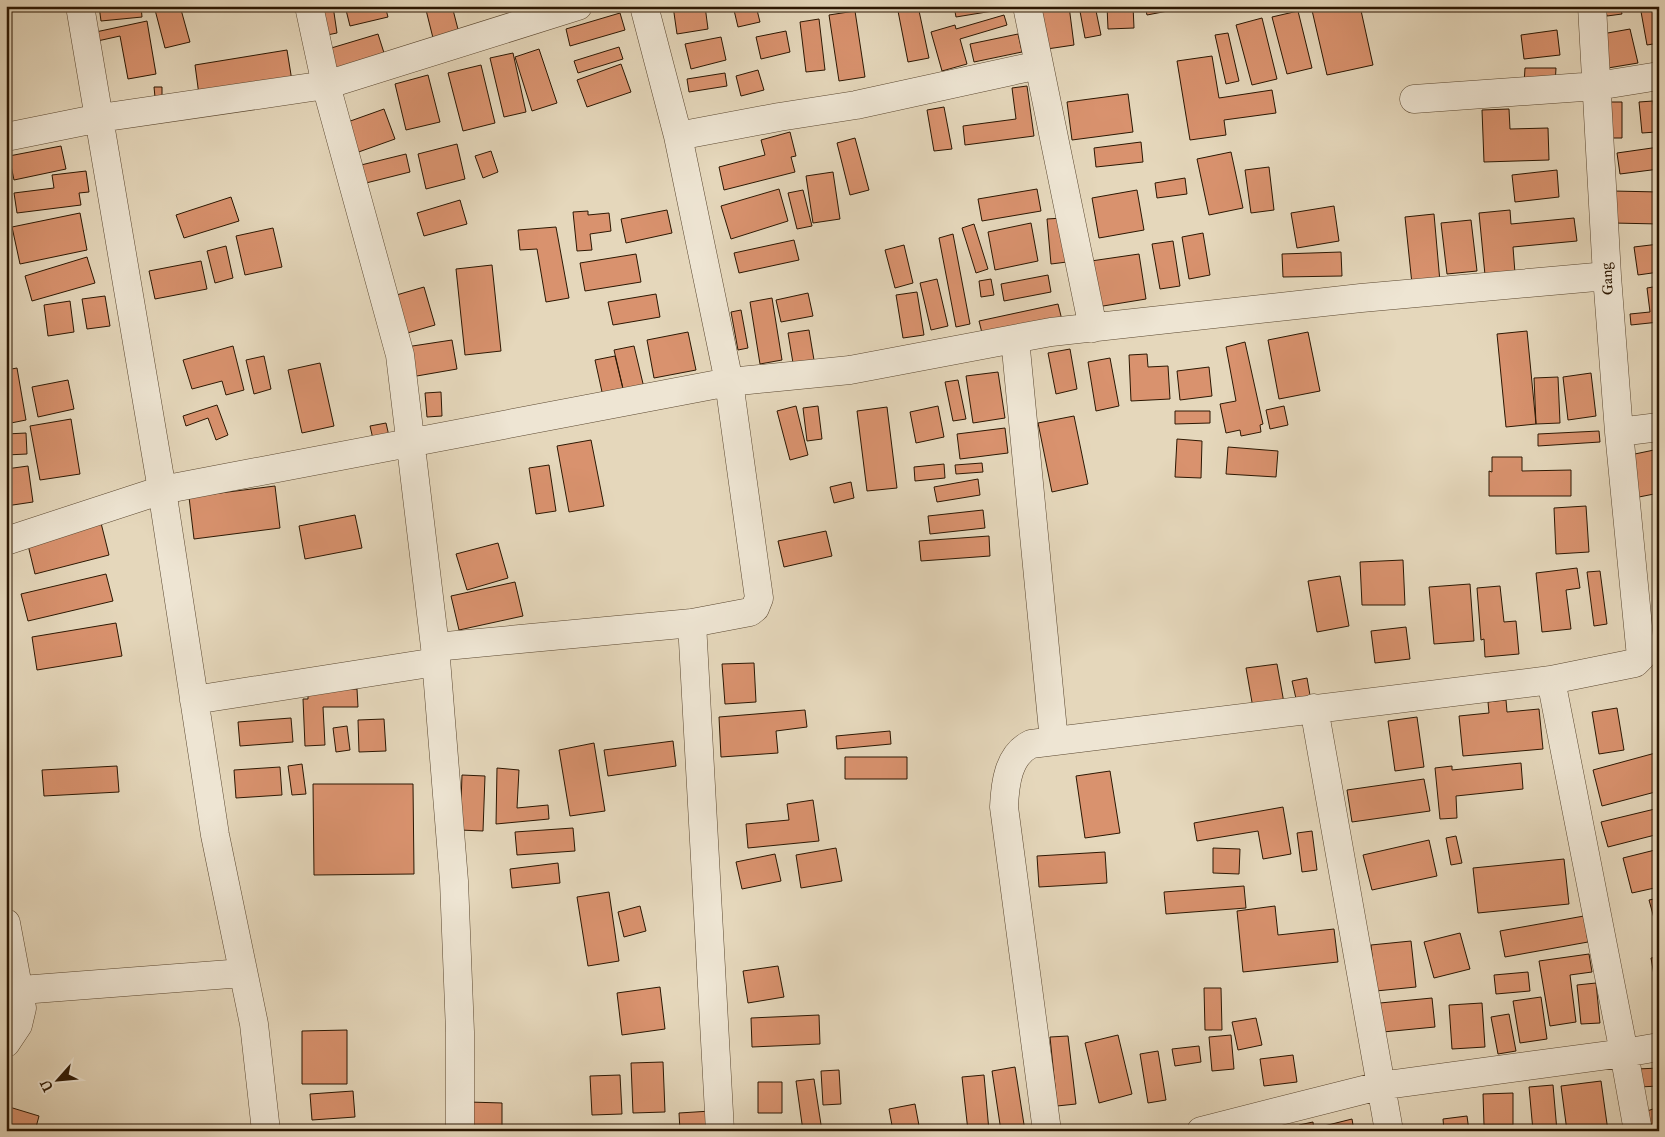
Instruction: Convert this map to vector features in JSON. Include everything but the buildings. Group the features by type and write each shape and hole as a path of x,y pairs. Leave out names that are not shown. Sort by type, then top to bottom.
{"street":[{"path":"80,6 162,490 215,835 254,1024 266,1131"},
{"path":"310,6 326,85 400,355 436,655 454,881 460,1032 460,1131"},
{"path":"6,137 100,118 326,85 537,13 578,6"},
{"path":"194,700 436,655 692,623 750,612 755,608 759,598 729,382 678,136 644,6"},
{"path":"1027,6 1093,328"},
{"name":"Gang","path":"1551,680 1635,663 1641,657 1618,432 1592,6"},
{"path":"678,136 779,116 856,105 1039,65"},
{"path":"1414,99 1597,86 1659,76"},
{"path":"6,541 162,490 729,382 850,370 1015,339 1093,328 1360,298 1607,276"},
{"path":"1015,339 1054,741"},
{"path":"1618,432 1659,428"},
{"path":"692,623 720,1131"},
{"path":"1046,1131 1004,807 1005,785 1017,756 1031,744 1551,680 1638,1131"},
{"path":"1314,708 1379,1086 1389,1131"},
{"path":"6,923 21,990 22,1008 18,1025 6,1043"},
{"path":"21,990 243,973"},
{"path":"1201,1131 1379,1086 1659,1047"}]}
